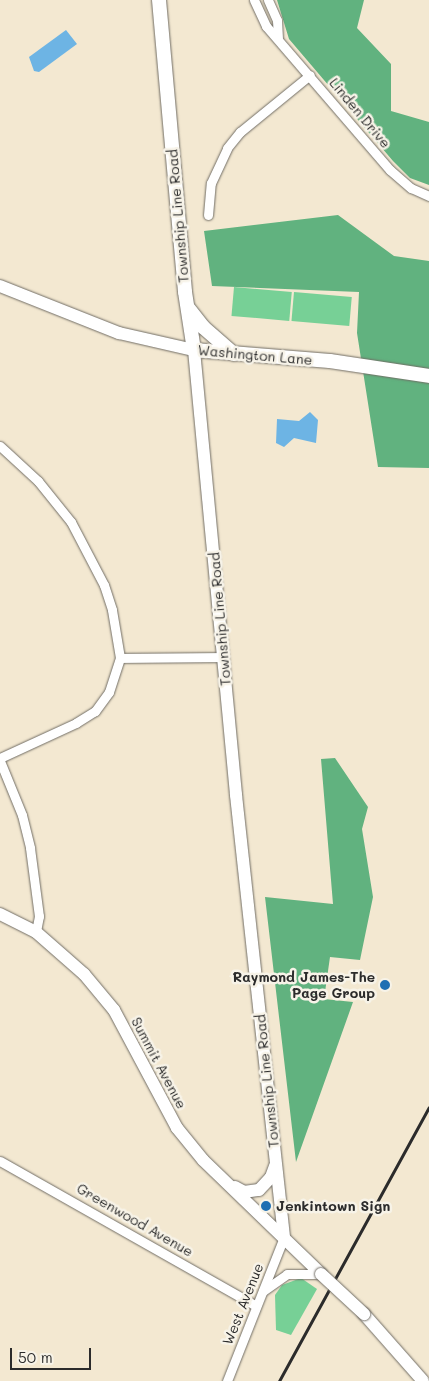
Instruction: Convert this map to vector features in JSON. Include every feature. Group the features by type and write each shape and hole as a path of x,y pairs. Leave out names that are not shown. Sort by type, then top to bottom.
{"main road":[{"name":"Township Line Road","path":"158,0 187,306 194,350 222,657 284,1237"},
{"name":"Washington Lane","path":"0,286 119,333 194,350 339,362 429,376"},
{"path":"187,306 203,327 234,354"},
{"name":"Summit Avenue","path":"0,914 36,932 84,974 114,1010 177,1128 203,1160 284,1237"},
{"path":"228,1183 244,1192 259,1190 272,1177 276,1164"},
{"path":"284,1237 402,1357 423,1381"}],"street":[{"name":"Linden Drive","path":"254,0 266,26 394,175 411,188 429,196"},
{"path":"268,0 276,20 278,39"},
{"path":"208,215 211,183 227,148 240,132 310,75"},
{"path":"0,446 39,482 71,522 104,585 112,610 120,658 109,692 95,711 76,723 0,760 22,815 30,848 39,916 36,932"},
{"path":"120,658 222,657"},
{"name":"Greenwood Avenue","path":"0,1161 256,1306"},
{"name":"West Avenue","path":"227,1381 284,1237"},
{"path":"263,1291 287,1274 321,1274"}],"green space":[{"path":"277,0 364,0 357,28 391,64 391,111 429,122 429,185 410,178 393,161 289,39"},
{"path":"338,215 394,256 429,261 429,468 378,467 357,333 359,292 212,286 204,231"},
{"path":"234,287 292,292 289,321 231,316"},
{"path":"294,292 352,297 349,326 291,321"},
{"path":"335,758 368,807 362,829 373,897 360,960 330,957 324,999 353,1002 296,1162 265,897 333,904 321,759"},
{"path":"301,1278 317,1289 291,1335 276,1330 275,1295 282,1285"}],"water":[{"path":"66,30 77,44 39,72 34,71 29,57"},
{"path":"310,412 318,420 316,443 294,438 284,447 276,443 277,419 299,421"}],"railway":[{"path":"279,1381 429,1107"}],"place":[{"name":"Raymond James-The Page Group","path":"385,985"},
{"name":"Jenkintown Sign","path":"266,1206"}]}
